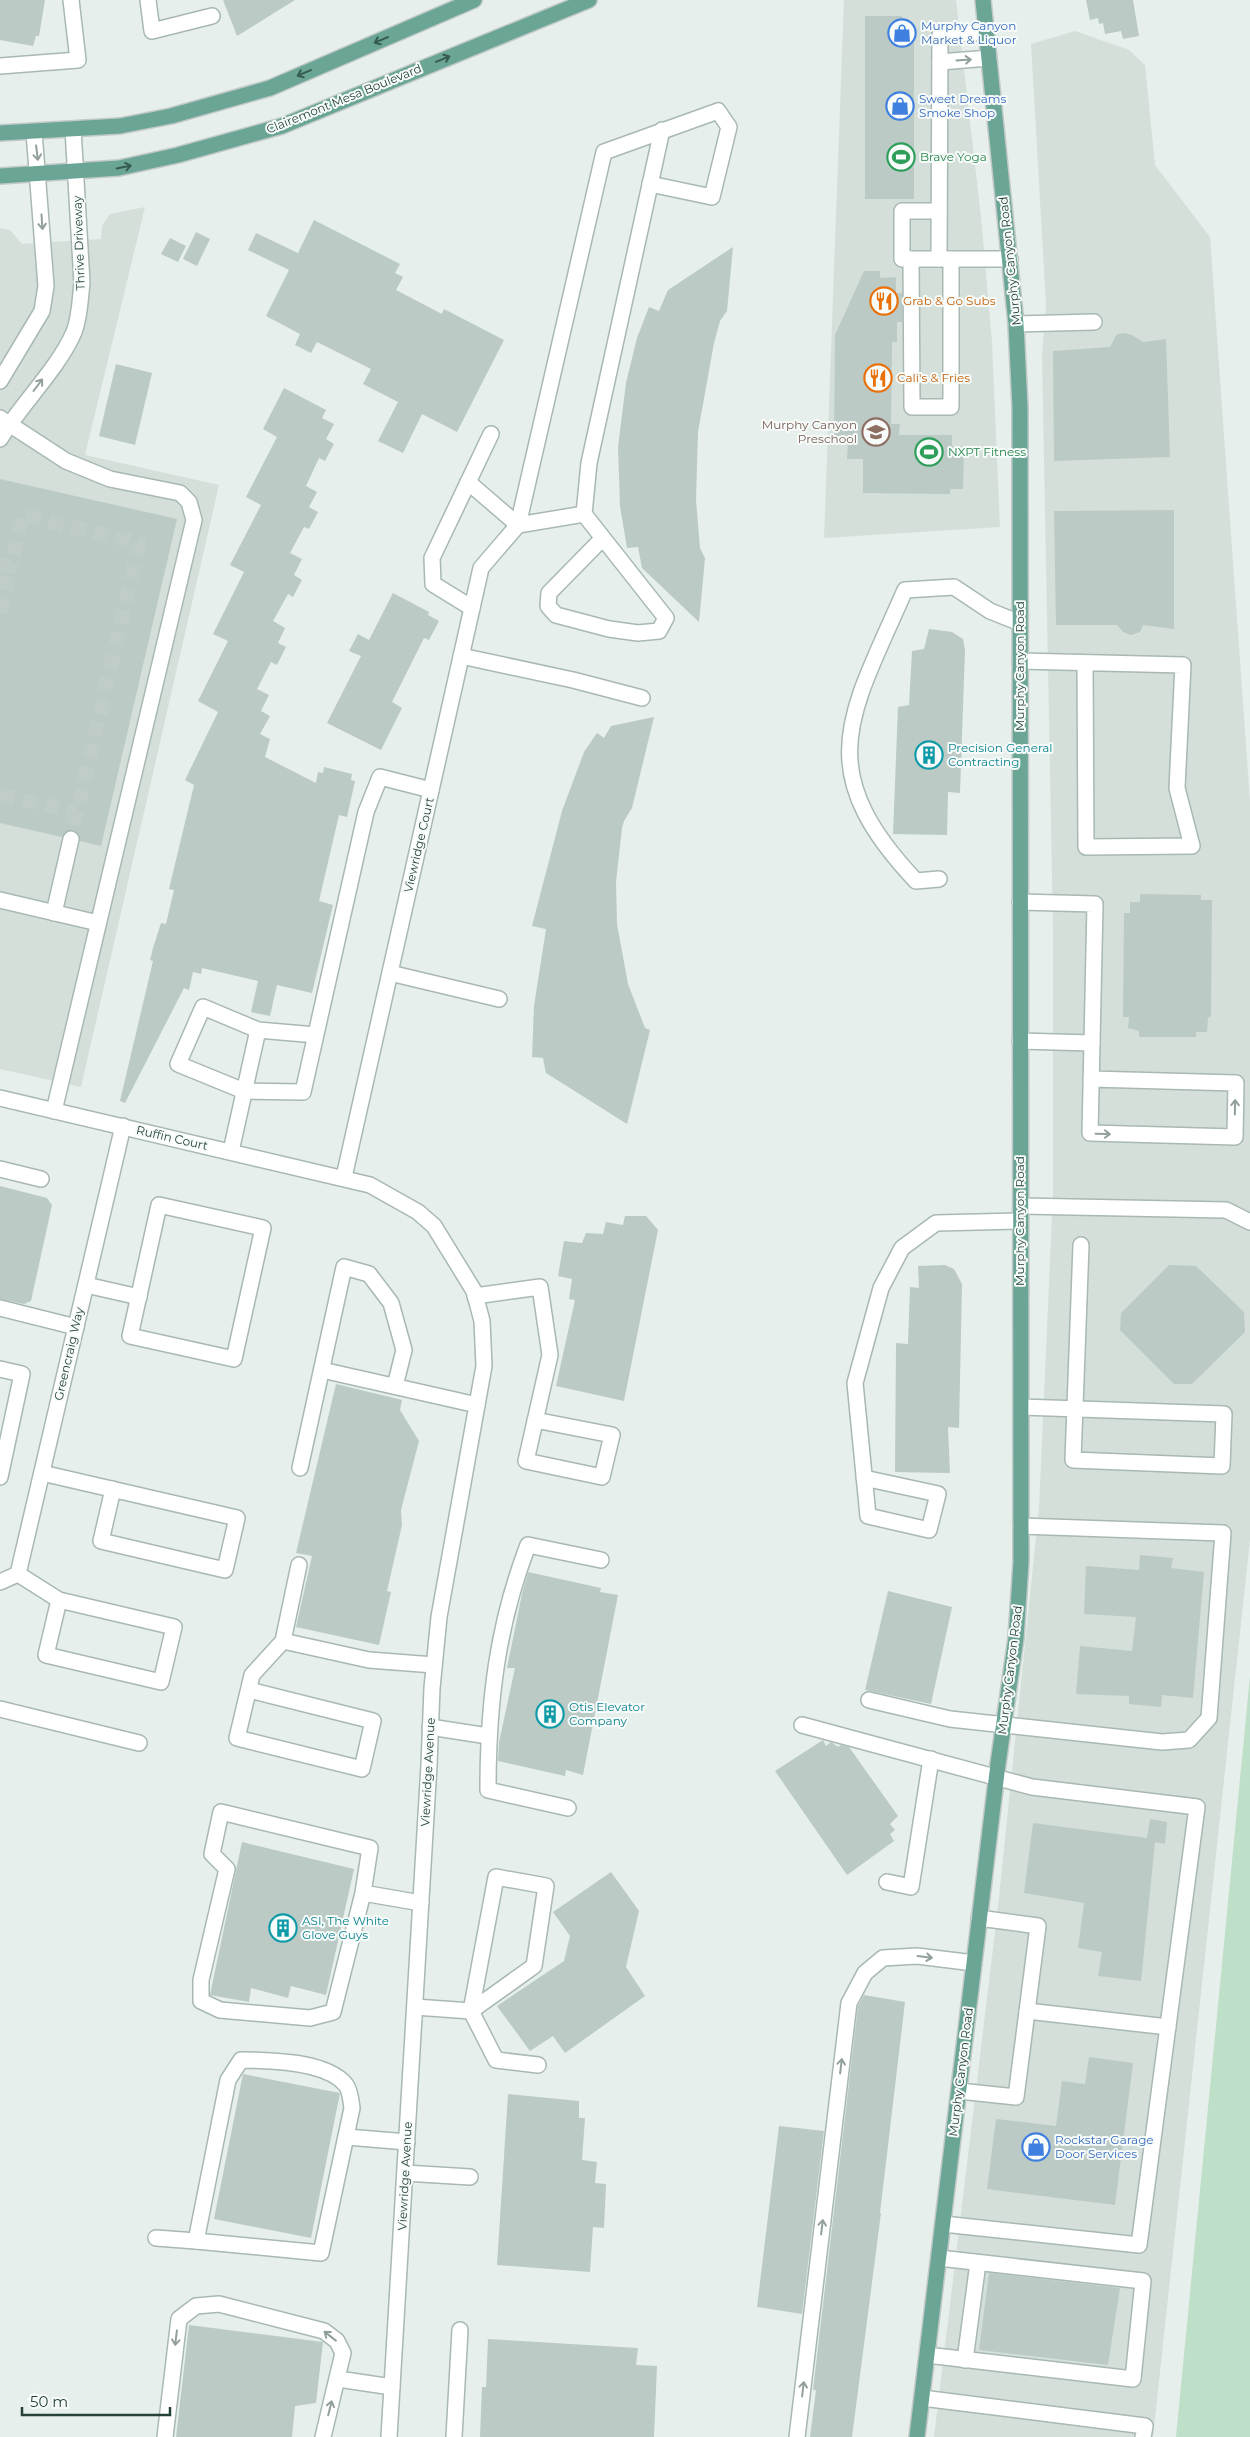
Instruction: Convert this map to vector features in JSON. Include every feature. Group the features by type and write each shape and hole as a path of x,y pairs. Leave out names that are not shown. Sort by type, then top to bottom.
{"main road":[{"path":"0,133 120,126 171,116 270,88 474,0"},
{"name":"Clairemont Mesa Boulevard","path":"0,176 119,168 178,155 282,126 589,0"},
{"name":"Murphy Canyon Road","path":"917,2437 996,1776 1016,1638 1020,1526 1020,408 1016,324 983,0"}],"street":[{"path":"0,66 78,60 71,0"},
{"path":"148,0 152,30 212,16"},
{"path":"911,259 912,407 951,407 945,259 939,211 940,35 986,32"},
{"path":"940,62 989,58"},
{"path":"518,525 604,152 718,111 728,127 712,197 650,184"},
{"name":"Thrive Driveway","path":"0,439 4,422 55,363 74,332 80,308 82,283 73,129"},
{"path":"603,538 549,594 548,606 556,615 609,629 638,633 659,631 666,618 603,538 584,514 589,463 662,130"},
{"path":"0,381 42,311 46,286 39,174 34,132"},
{"path":"939,211 902,211 902,259 1010,259"},
{"path":"1016,324 1094,322"},
{"path":"4,422 66,462 110,479 180,493 190,502 194,520 54,1110"},
{"path":"472,608 434,584 432,558 491,434"},
{"path":"468,482 518,525"},
{"path":"518,525 584,514"},
{"name":"Viewridge Court","path":"344,1177 481,568 518,525"},
{"path":"938,879 916,881 894,858 869,821 855,794 848,761 850,730 860,692 906,590 954,587 990,611 1020,623"},
{"path":"461,656 572,680 642,698"},
{"path":"1020,661 1183,665 1177,788 1192,846 1086,847 1085,663"},
{"path":"316,1035 258,1030 203,1007 178,1064 244,1091 303,1092 316,1035 366,812 380,777 431,790"},
{"path":"54,913 71,839"},
{"path":"0,900 98,923"},
{"path":"1020,902 1095,904 1091,1079 1090,1133 1235,1137 1236,1083 1091,1079"},
{"path":"390,973 499,999"},
{"path":"231,1151 258,1030"},
{"path":"1020,1041 1092,1043"},
{"name":"Ruffin Court","path":"0,1098 344,1177"},
{"name":"Greencraig Way","path":"9,1578 42,1473 123,1126"},
{"path":"0,1170 41,1180"},
{"name":"Viewridge Avenue","path":"344,1177 370,1185 418,1212 434,1226 475,1296 482,1321 484,1366 440,1617 434,1665 389,2437"},
{"path":"159,1205 263,1228 234,1359 130,1336 139,1297 159,1205"},
{"path":"864,1478 938,1494 929,1530 868,1516 864,1478 855,1383 881,1288 902,1248 936,1223 1020,1214 1226,1210 1250,1222"},
{"path":"1021,1407 1075,1409 1224,1414 1222,1466 1073,1460 1075,1409 1081,1245"},
{"path":"300,1468 344,1267 369,1274 390,1303 404,1350 395,1386"},
{"path":"86,1285 139,1297"},
{"path":"475,1296 540,1286 550,1355 535,1420 526,1461 602,1477 612,1435 535,1420"},
{"path":"0,1308 76,1327"},
{"path":"0,1369 22,1374 0,1477"},
{"path":"322,1370 477,1405"},
{"path":"42,1473 113,1489 237,1518 225,1570 101,1542 113,1489"},
{"path":"870,1700 950,1719 1162,1742 1190,1740 1209,1718 1223,1532 1020,1526"},
{"path":"568,1808 488,1790 488,1736 497,1651 515,1578 528,1545 601,1560"},
{"path":"249,1690 373,1721 362,1769 237,1738 252,1675 283,1641 299,1565"},
{"path":"9,1578 59,1600 174,1627 161,1682 46,1655 59,1600"},
{"path":"283,1641 369,1660 434,1665"},
{"path":"0,1709 139,1743"},
{"path":"802,1725 1032,1787 1197,1807 1139,2245 943,2224"},
{"path":"430,1727 488,1736"},
{"path":"886,1882 911,1887 931,1759"},
{"path":"221,1812 370,1848 363,1893 333,2012 310,2018 301,2018 220,2010 201,2000 201,1980 227,1869 212,1854 221,1812"},
{"path":"415,2007 471,2011 534,1966 546,1886 496,1877 471,2011 496,2060 538,2065"},
{"path":"363,1893 421,1903"},
{"path":"959,2091 1016,2097 1038,1926 979,1918"},
{"path":"797,2437 848,2003 866,1973 883,1958 917,1956 974,1963"},
{"path":"1027,2011 1168,2027"},
{"path":"156,2238 196,2242 321,2253 352,2108 347,2086 330,2072 273,2060 241,2060 228,2080 196,2242"},
{"path":"347,2137 407,2142"},
{"path":"405,2173 470,2177"},
{"path":"927,2355 1133,2379 1143,2281 939,2258"},
{"path":"965,2360 978,2263"},
{"path":"164,2437 179,2319 196,2306 219,2304 324,2330 337,2341 343,2354 323,2437"},
{"path":"454,2437 460,2330"},
{"path":"338,2379 392,2387"},
{"path":"922,2398 1145,2426 1144,2437"}],"shaded area":[{"path":"844,0 956,0 981,217 992,342 1000,527 824,538"},
{"path":"1075,31 1129,50 1145,65 1155,165 1210,237 1250,802 1250,1540 1153,2437 934,2437 998,1907 1039,1508 1053,1194 1053,929 1042,355 1046,304 1031,44"},
{"path":"145,207 85,455 219,485 81,1087 0,1069 0,228 10,230 22,244 101,239 102,226 110,214"}],"green space":[{"path":"1250,1676 1250,2437 1176,2437"}],"building":[{"path":"0,0 45,0 39,36 36,36 33,46 0,40"},
{"path":"223,0 295,0 237,36"},
{"path":"1086,0 1133,0 1139,36 1123,39 1121,31 1105,34 1103,23 1099,24 1098,18 1090,20"},
{"path":"865,16 901,16 914,27 914,199 865,199"},
{"path":"314,220 400,264 395,273 403,277 396,290 442,314 444,309 504,340 457,432 422,414 403,453 378,441 398,402 363,384 371,369 317,342 311,353 295,345 300,334 266,316 289,270 248,250 256,233 298,253"},
{"path":"196,232 210,239 197,266 183,259"},
{"path":"170,238 186,246 178,262 161,254"},
{"path":"733,247 727,311 720,321 714,343 698,432 696,500 700,548 705,558 699,622 642,568 638,547 627,548 620,506 618,447 626,383 637,338 649,307 659,311 668,290"},
{"path":"864,271 880,271 880,278 896,277 896,293 902,293 902,322 897,322 897,342 892,342 891,424 900,424 899,435 952,435 952,446 964,446 963,489 950,489 950,494 863,493 863,459 847,459 848,443 834,442 835,335"},
{"path":"1125,333 1143,342 1166,339 1170,457 1054,461 1053,351 1110,347 1117,334"},
{"path":"116,364 152,373 135,445 99,436"},
{"path":"284,388 326,410 322,418 334,424 326,439 334,444 325,461 319,458 306,486 317,492 309,507 318,512 309,529 304,527 290,553 302,559 294,575 302,580 293,597 288,594 273,621 285,628 278,643 286,647 277,665 271,662 257,689 269,695 261,711 270,716 260,734 270,739 265,757 316,783 318,772 323,773 324,767 352,774 351,780 355,781 347,817 339,815 319,901 333,905 312,993 277,985 270,1016 251,1012 258,981 202,968 201,974 193,972 189,990 184,988 125,1103 120,1101 153,961 150,960 161,923 166,924 174,890 169,889 194,785 185,780 218,712 198,701 228,641 213,634 244,572 230,565 261,505 246,497 277,437 263,429"},
{"path":"0,479 177,519 101,846 80,841 78,833 73,830 65,832 62,837 0,823"},
{"path":"1174,510 1174,629 1143,625 1140,632 1131,635 1123,632 1117,625 1056,625 1054,511"},
{"path":"393,593 429,612 428,615 439,621 429,640 424,638 392,702 402,708 381,750 327,723 361,656 349,651 358,634 369,640"},
{"name":"Precision General Contracting","path":"929,629 952,632 963,639 965,650 960,793 948,792 947,835 893,834 898,707 909,705 912,651 924,649"},
{"path":"654,717 632,808 622,828 616,882 617,924 628,984 645,1028 650,1030 627,1124 546,1073 543,1058 532,1057 534,1006 546,929 532,926 562,811 584,752 597,733 604,738 611,726"},
{"path":"1140,894 1201,895 1201,900 1212,900 1211,1016 1208,1018 1207,1032 1196,1032 1196,1037 1139,1037 1139,1031 1128,1028 1129,1017 1123,1017 1124,913 1130,913 1130,902 1140,902"},
{"path":"0,1186 47,1198 52,1205 31,1301 24,1304 0,1299"},
{"path":"625,1216 646,1216 658,1230 624,1401 556,1386 575,1300 569,1299 572,1279 558,1276 564,1241 582,1243 586,1233 603,1234 606,1222 623,1225"},
{"path":"945,1265 954,1269 962,1284 959,1428 948,1427 950,1473 895,1472 896,1343 908,1344 910,1287 919,1288 918,1266"},
{"path":"1169,1265 1196,1266 1244,1312 1245,1332 1192,1384 1174,1384 1120,1330 1121,1313"},
{"path":"336,1384 402,1400 400,1410 419,1441 401,1510 402,1525 387,1591 391,1592 379,1645 296,1627 312,1556 296,1553"},
{"path":"1140,1555 1173,1558 1171,1568 1204,1572 1193,1698 1162,1695 1161,1707 1129,1704 1129,1696 1076,1694 1080,1646 1132,1651 1136,1617 1084,1614 1086,1566 1139,1570"},
{"name":"Otis Elevator Company","path":"528,1572 601,1588 600,1592 618,1595 583,1775 566,1770 565,1776 498,1761 499,1742 515,1668 507,1668"},
{"path":"888,1591 952,1607 931,1704 865,1690"},
{"path":"823,1740 826,1746 831,1742 838,1747 841,1745 849,1747 898,1816 890,1824 895,1830 890,1834 894,1841 847,1875 775,1771"},
{"path":"1150,1819 1167,1822 1165,1844 1155,1842 1141,1981 1098,1976 1102,1952 1078,1948 1084,1903 1024,1893 1033,1823 1147,1838"},
{"name":"ASI, The White Glove Guys","path":"242,1842 354,1869 326,1995 291,1986 288,1998 251,1988 249,2002 210,1995"},
{"path":"611,1872 639,1911 626,1967 645,1996 565,2053 553,2036 530,2051 497,2006 564,1961 570,1936 553,1912"},
{"path":"864,1995 905,2002 881,2213 852,2437 810,2437 816,2390 813,2390 858,2006"},
{"path":"1089,2057 1133,2063 1115,2205 987,2189 996,2119 1056,2126 1062,2081 1085,2084"},
{"path":"243,2074 340,2093 311,2238 214,2219"},
{"path":"508,2094 579,2101 579,2118 585,2118 582,2160 597,2162 595,2183 606,2184 604,2228 593,2227 590,2272 497,2265"},
{"path":"779,2126 824,2131 802,2314 757,2307"},
{"path":"989,2273 1120,2288 1108,2365 979,2350"},
{"path":"189,2325 323,2342 316,2403 295,2406 292,2437 176,2437"},
{"path":"488,2339 638,2348 636,2365 657,2366 654,2437 480,2437 482,2387 486,2387"}],"tunnel":[{"path":"0,564 11,567 22,515 139,543 71,839"},
{"path":"0,613 11,567"},
{"path":"0,795 77,812"}],"place":[{"name":"Murphy Canyon Market & Liquor","path":"902,33"},
{"name":"Sweet Dreams Smoke Shop","path":"900,106"},
{"name":"Brave Yoga","path":"901,157"},
{"name":"Grab & Go Subs","path":"884,301"},
{"name":"Cali's & Fries","path":"878,378"},
{"name":"Murphy Canyon Preschool","path":"876,432"},
{"name":"NXPT Fitness","path":"929,452"},
{"name":"Precision General Contracting","path":"929,755"},
{"name":"Otis Elevator Company","path":"550,1714"},
{"name":"ASI, The White Glove Guys","path":"283,1928"},
{"name":"Rockstar Garage Door Services","path":"1036,2147"}]}
